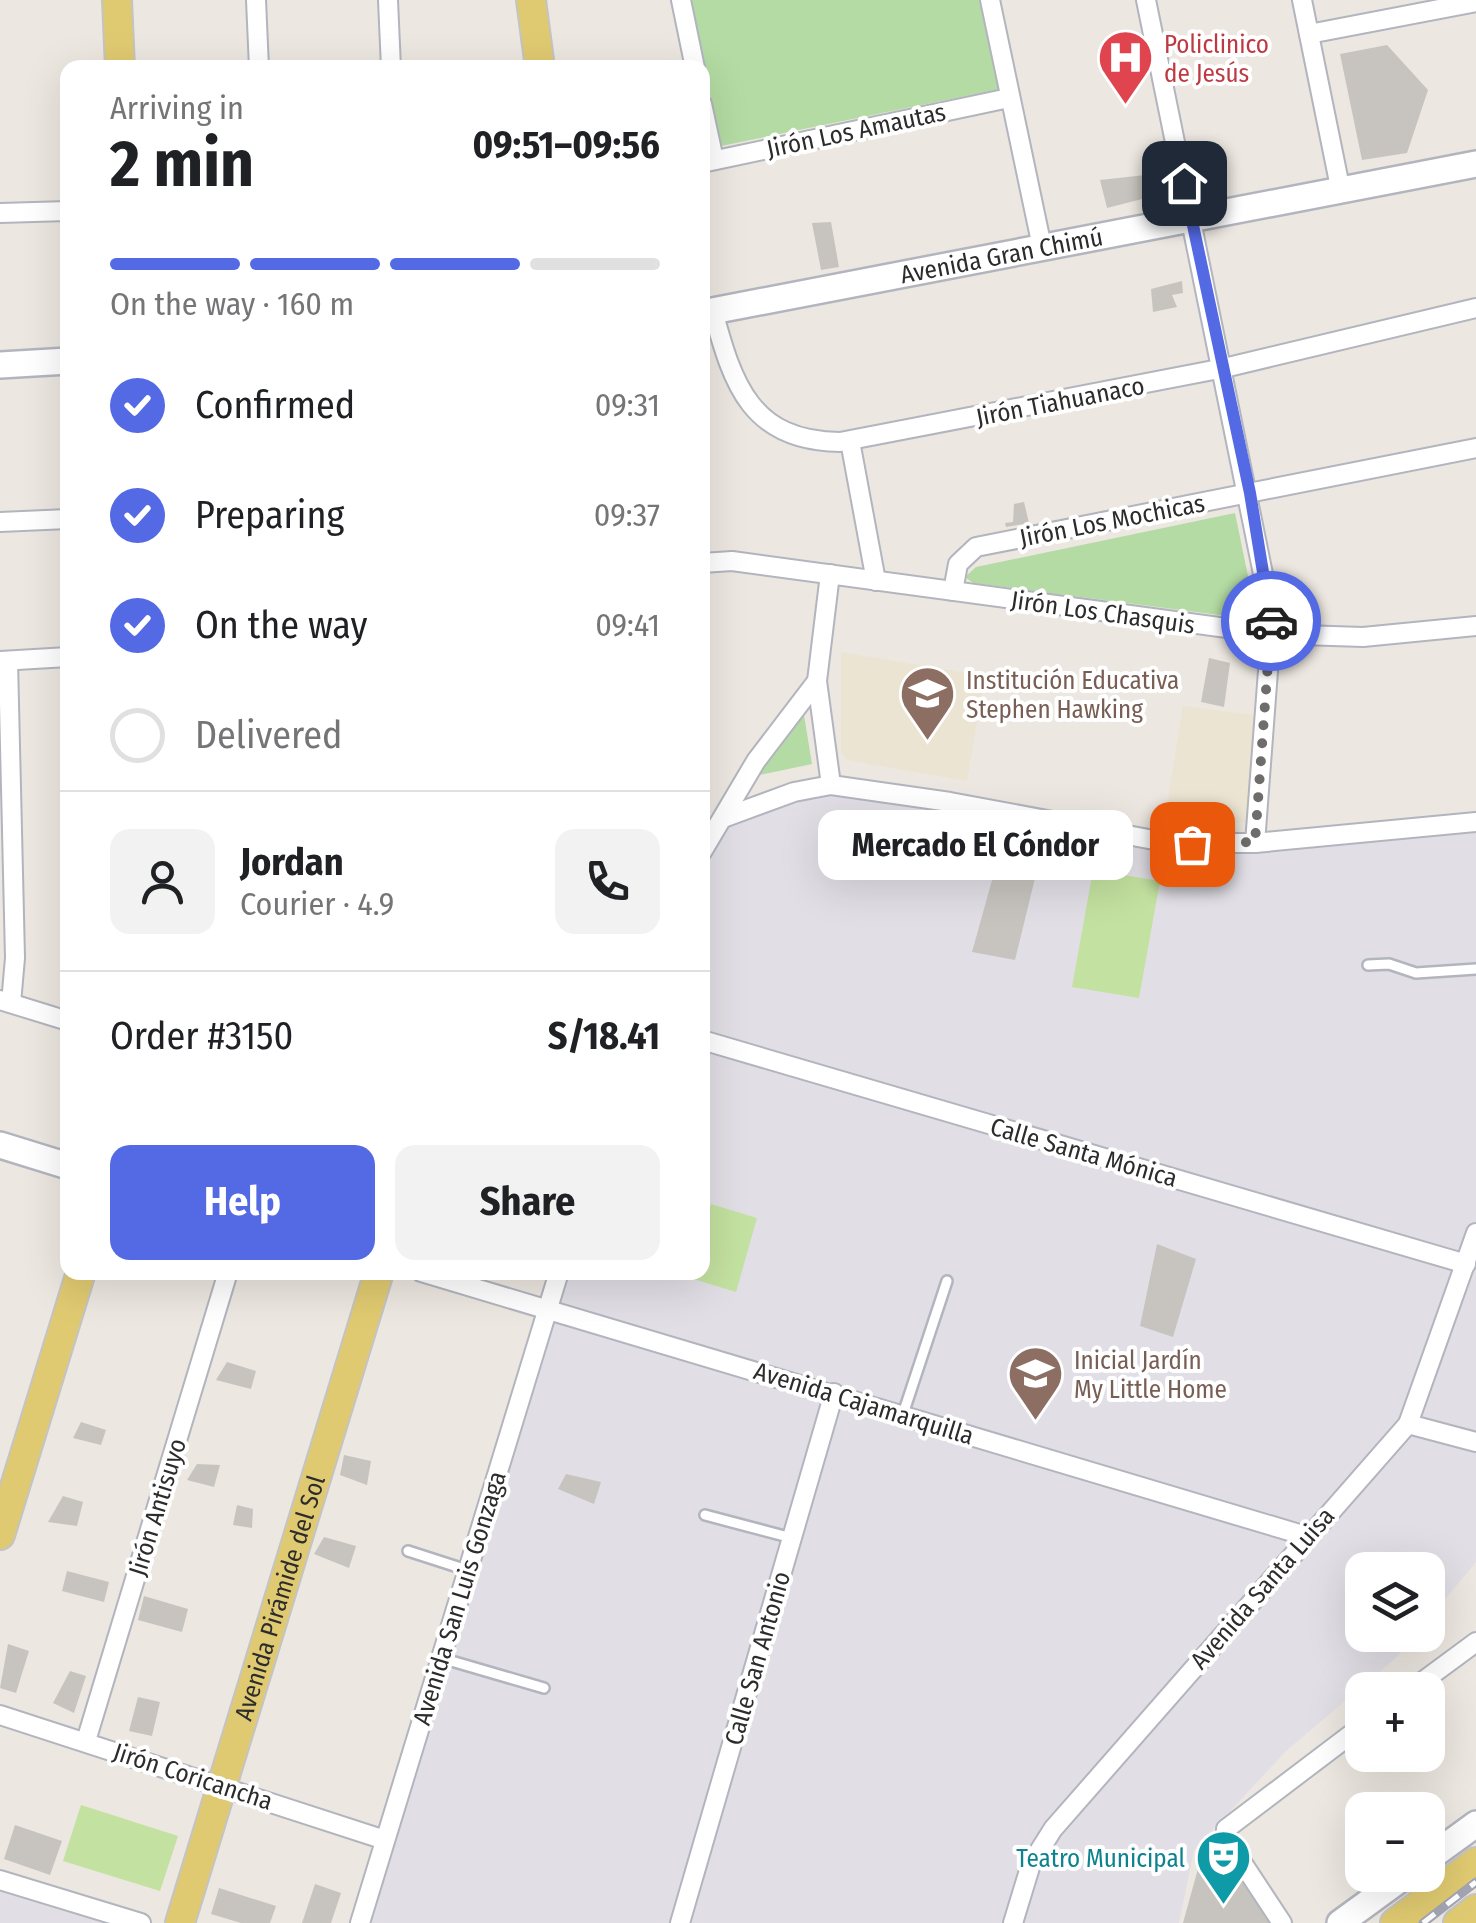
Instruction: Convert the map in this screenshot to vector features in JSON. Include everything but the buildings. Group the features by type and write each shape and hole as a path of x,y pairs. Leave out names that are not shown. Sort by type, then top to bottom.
{"main road":[{"path":"117,0 120,60"},
{"path":"531,0 539,60"},
{"path":"0,1535 78,1280"},
{"name":"Avenida Pirámide del Sol","path":"180,1923 377,1280"},
{"path":"1396,1923 1476,1862"},
{"path":"1458,1923 1476,1909"}],"street":[{"path":"256,0 259,60"},
{"path":"388,0 391,60"},
{"path":"681,0 693,60"},
{"path":"990,0 1042,247"},
{"path":"1146,0 1250,493 1271,634 1255,842"},
{"path":"1302,0 1341,192"},
{"path":"1309,34 1476,2"},
{"name":"Jirón Los Amautas","path":"710,162 1010,98"},
{"name":"Avenida Gran Chimú","path":"710,312 1476,164"},
{"path":"0,213 60,210"},
{"name":"Jirón Tiahuanaco","path":"710,318 731,377 749,405 795,436 850,441 1224,368 1476,308"},
{"path":"0,365 60,361"},
{"path":"850,441 876,581"},
{"name":"Jirón Los Mochicas","path":"953,591 958,564 976,547 1476,448"},
{"path":"0,522 60,519"},
{"name":"Jirón Los Chasquis","path":"710,552 732,561"},
{"name":"Jirón Los Chasquis","path":"710,562 732,561 1271,634 1363,637 1476,626"},
{"path":"830,574 817,681 831,785"},
{"path":"60,658 4,661 16,958 6,1002 60,1019"},
{"path":"710,840 756,761 817,681"},
{"path":"726,817 794,792 831,785 950,802 1170,843 1255,842 1476,822"},
{"name":"Calle Santa Mónica","path":"710,1042 1466,1264"},
{"path":"0,1145 60,1164"},
{"name":"Avenida Santa Luisa","path":"1013,1923 1032,1864 1053,1829 1408,1424 1476,1233"},
{"name":"Jirón Antisuyo","path":"86,1741 226,1280"},
{"name":"Avenida Cajamarquilla","path":"447,1280 1306,1536"},
{"name":"Avenida San Luis Gonzaga","path":"360,1923 557,1280"},
{"name":"Calle San Antonio","path":"680,1923 834,1393"},
{"path":"1408,1424 1476,1442"},
{"path":"1435,1672 1476,1642"},
{"name":"Jirón Coricancha","path":"0,1715 385,1840"},
{"path":"1282,1923 1226,1838 1226,1829 1345,1739"},
{"path":"1445,1847 1476,1824"},
{"path":"0,1880 141,1923"},
{"path":"1340,1923 1383,1892"}],"lane":[{"path":"1368,965 1399,966 1416,973 1476,969"},
{"path":"904,1414 947,1282"},
{"path":"705,1516 792,1538"},
{"path":"408,1551 467,1570"},
{"path":"441,1658 544,1688"}],"shaded area":[{"path":"841,652 985,676 967,781 847,760 841,752"},
{"path":"1183,706 1255,715 1249,822 1204,824 1165,818"},
{"path":"842,779 1215,842 1476,818 1476,1562 1445,1599 1445,1552 1345,1552 1345,1652 1401,1652 1379,1672 1345,1672 1345,1701 1286,1751 1194,1850 1179,1923 358,1923 555,1280 710,1280 710,852 727,824"},
{"path":"0,1876 146,1923 0,1923"}],"green space":[{"path":"690,0 981,0 1000,89 721,146 710,94 710,60 703,60"},
{"path":"1235,513 1256,615 1250,619 973,583 965,577 976,567"},
{"path":"803,709 812,764 759,775"},
{"path":"1093,870 1160,881 1139,998 1072,987"},
{"path":"711,1204 757,1218 736,1292 697,1280 710,1280"},
{"path":"81,1805 178,1836 160,1891 63,1861"}],"railway":[{"path":"1423,1923 1476,1882"}],"way so far":[{"path":"1192,844 1255,842 1271,621"}],"place":[{"name":"Policlinico de Jesús","path":"1125,107"},
{"name":"Institución Educativa Stephen Hawking","path":"927,743"},
{"name":"Mercado El Cóndor","path":"1192,844"},
{"name":"Inicial Jardín My Little Home","path":"1035,1423"},
{"name":"Teatro Municipal","path":"1224,1907"}],"route":[{"path":"1184,183 1250,493 1271,621"}]}
